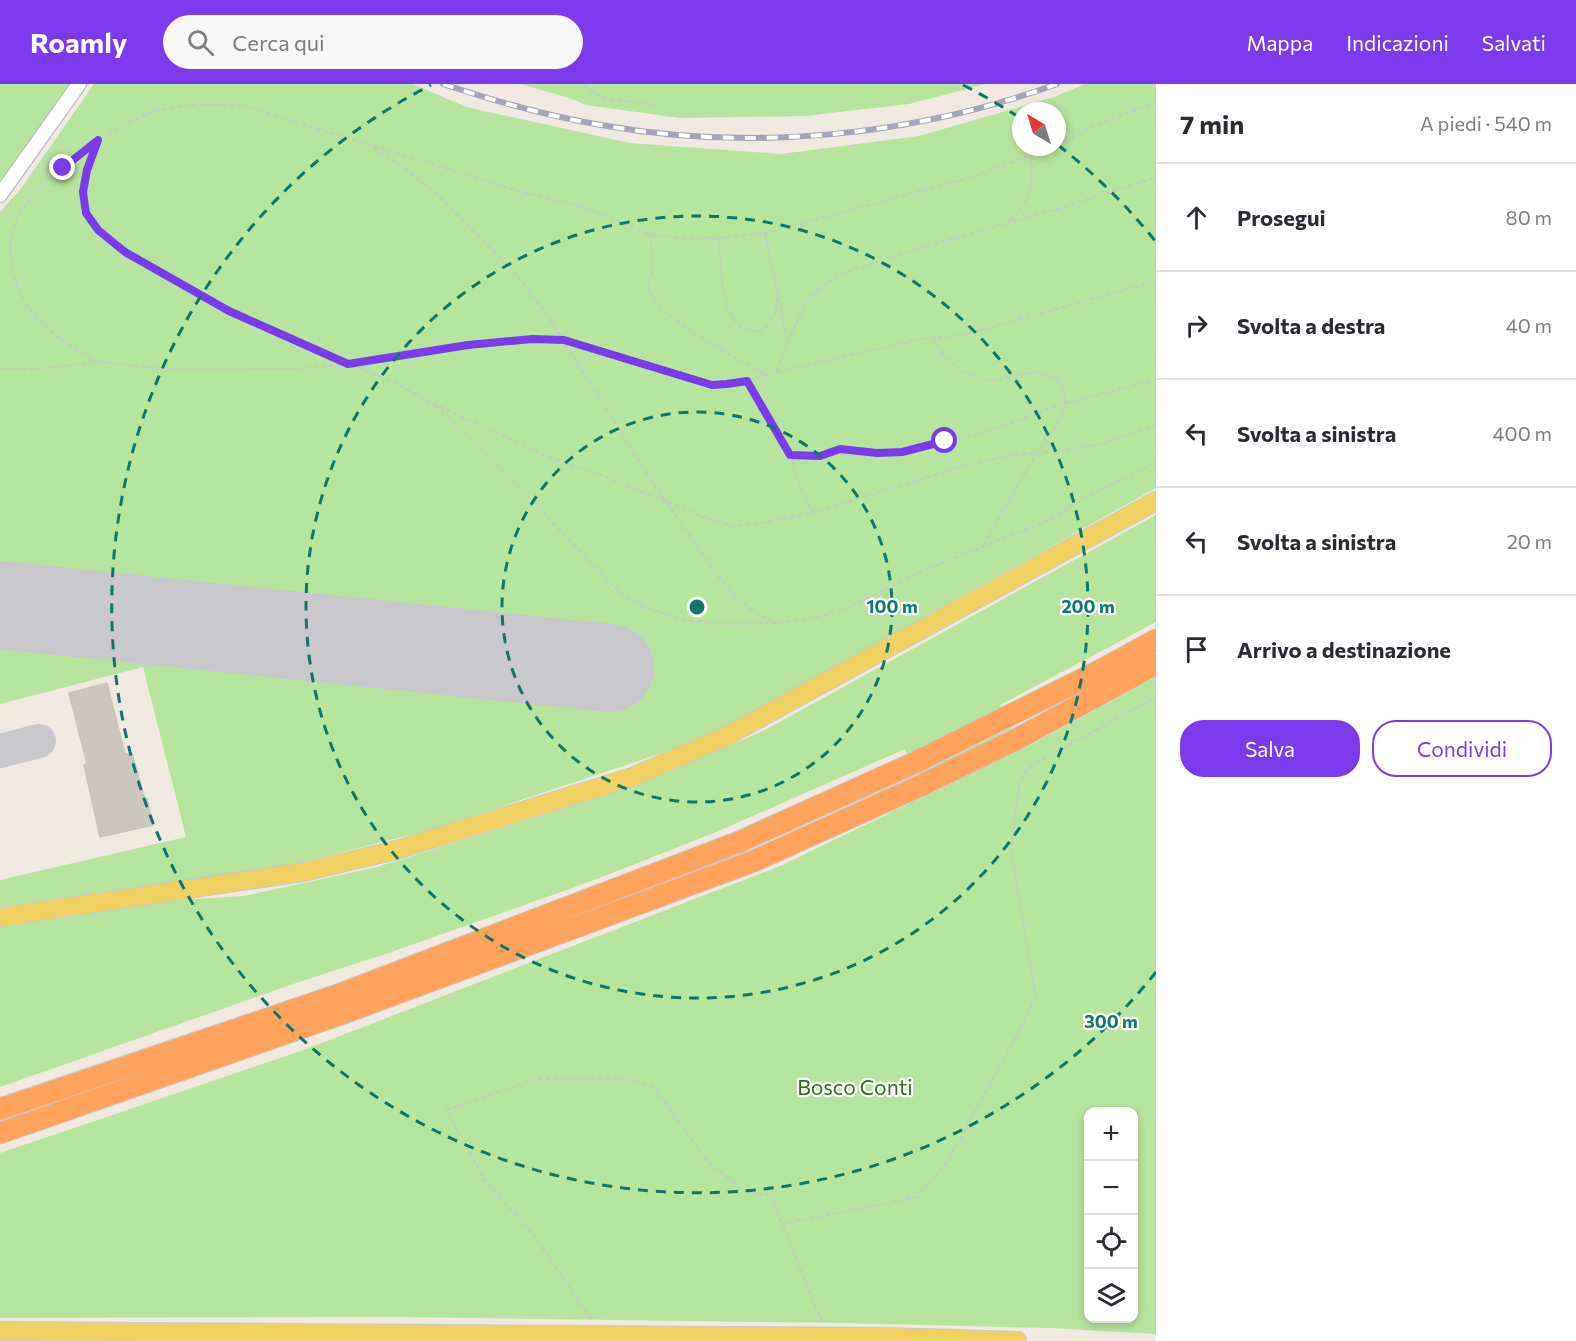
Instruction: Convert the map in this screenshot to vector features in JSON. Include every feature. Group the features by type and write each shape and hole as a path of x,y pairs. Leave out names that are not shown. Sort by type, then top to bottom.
{"highway":[{"path":"0,1108 335,996 739,842 912,764 1156,640"},
{"path":"0,1133 334,1017 732,869 922,785 1017,739 1156,664"}],"main road":[{"path":"0,917 303,873 396,850 632,777 725,737 1156,501"},
{"path":"0,1331 826,1336 1017,1341"}],"street":[{"path":"0,195 79,84"}],"path":[{"path":"585,84 603,98 656,105"},
{"path":"1066,140 1104,121 1156,103"},
{"path":"98,362 73,349 50,333 24,304 12,274 9,246 18,217 36,193 98,140 150,114 182,106 214,104 245,106 512,189 590,209 649,234 681,238 719,238 765,233 916,193 978,175 1031,156 1034,171 1030,189 1018,214 1007,223"},
{"path":"98,140 87,170 83,192 86,213 98,230 125,252 229,311 394,382 434,404 549,457 669,505 734,526 813,513 967,465 1012,455 1105,443 1156,425"},
{"path":"369,146 402,166 439,196 512,269 564,340 651,480 708,563 735,596 755,613 779,623"},
{"path":"776,372 804,305 822,286 844,273 1156,177"},
{"path":"719,238 726,302 733,320 743,329 754,332 764,330 775,313 777,299 776,279 765,233"},
{"path":"649,234 654,264 650,276 649,292 657,304 686,327 766,375"},
{"path":"0,369 36,369 98,362 154,368 295,369 348,364 468,345 532,339 564,340 712,385 727,384 914,340 963,335 1156,281"},
{"path":"777,299 788,341"},
{"path":"934,338 939,350 954,366 971,376 985,380 1047,373 1065,388 1065,403 1055,426 983,546"},
{"path":"790,455 820,456 840,449 877,453 902,452 986,432 1065,403 1156,380"},
{"path":"747,381 790,455 799,484 813,513"},
{"path":"434,404 619,592 644,607 683,620 717,624 779,623 817,617 846,608 929,568 1049,520 1092,494 1156,463"},
{"path":"782,1224 917,1197 947,1162 1036,997 1011,849 1019,785 1023,775 1032,765 1047,755 1156,697"},
{"path":"603,1335 535,1237 484,1179 446,1110 536,1079 623,1078 655,1088 706,1161 744,1191 772,1196 826,1336"}],"green space":[{"path":"0,84 69,84 28,146 0,181"},
{"path":"94,84 413,84 466,107 630,143 781,154 919,136 1012,109 1012,156 1066,156 1066,102 1037,102 1085,84 1156,84 1156,488 739,721 680,747 434,829 294,864 0,907 0,880 186,837 143,667 0,704 0,212 20,190"},
{"path":"521,84 986,84 909,104 804,116 680,118 586,105"},
{"name":"Bosco Conti","path":"1156,515 1156,622 1000,705 1023,749 1156,677 1156,1334 1050,1328 841,1323 392,1317 0,1318 0,1153 301,1051 780,866 927,795 905,749 714,833 589,882 0,1087 0,927 179,900 244,896 377,867 638,785 765,730"}],"building":[{"path":"107,683 125,754 132,753 153,825 100,837 84,765 87,764 69,693"}],"taxiway":[{"path":"0,751 39,741"}],"runway":[{"path":"0,605 610,668"}],"railway":[{"path":"443,84 521,108 601,125 658,133 774,138 889,127 1002,102 1057,84"}],"route":[{"path":"63,168 98,140 87,170 83,192 86,213 98,230 125,252 229,311 348,364 468,345 532,339 564,340 712,385 747,381 790,455 820,456 840,449 877,453 902,452 945,441"}]}
